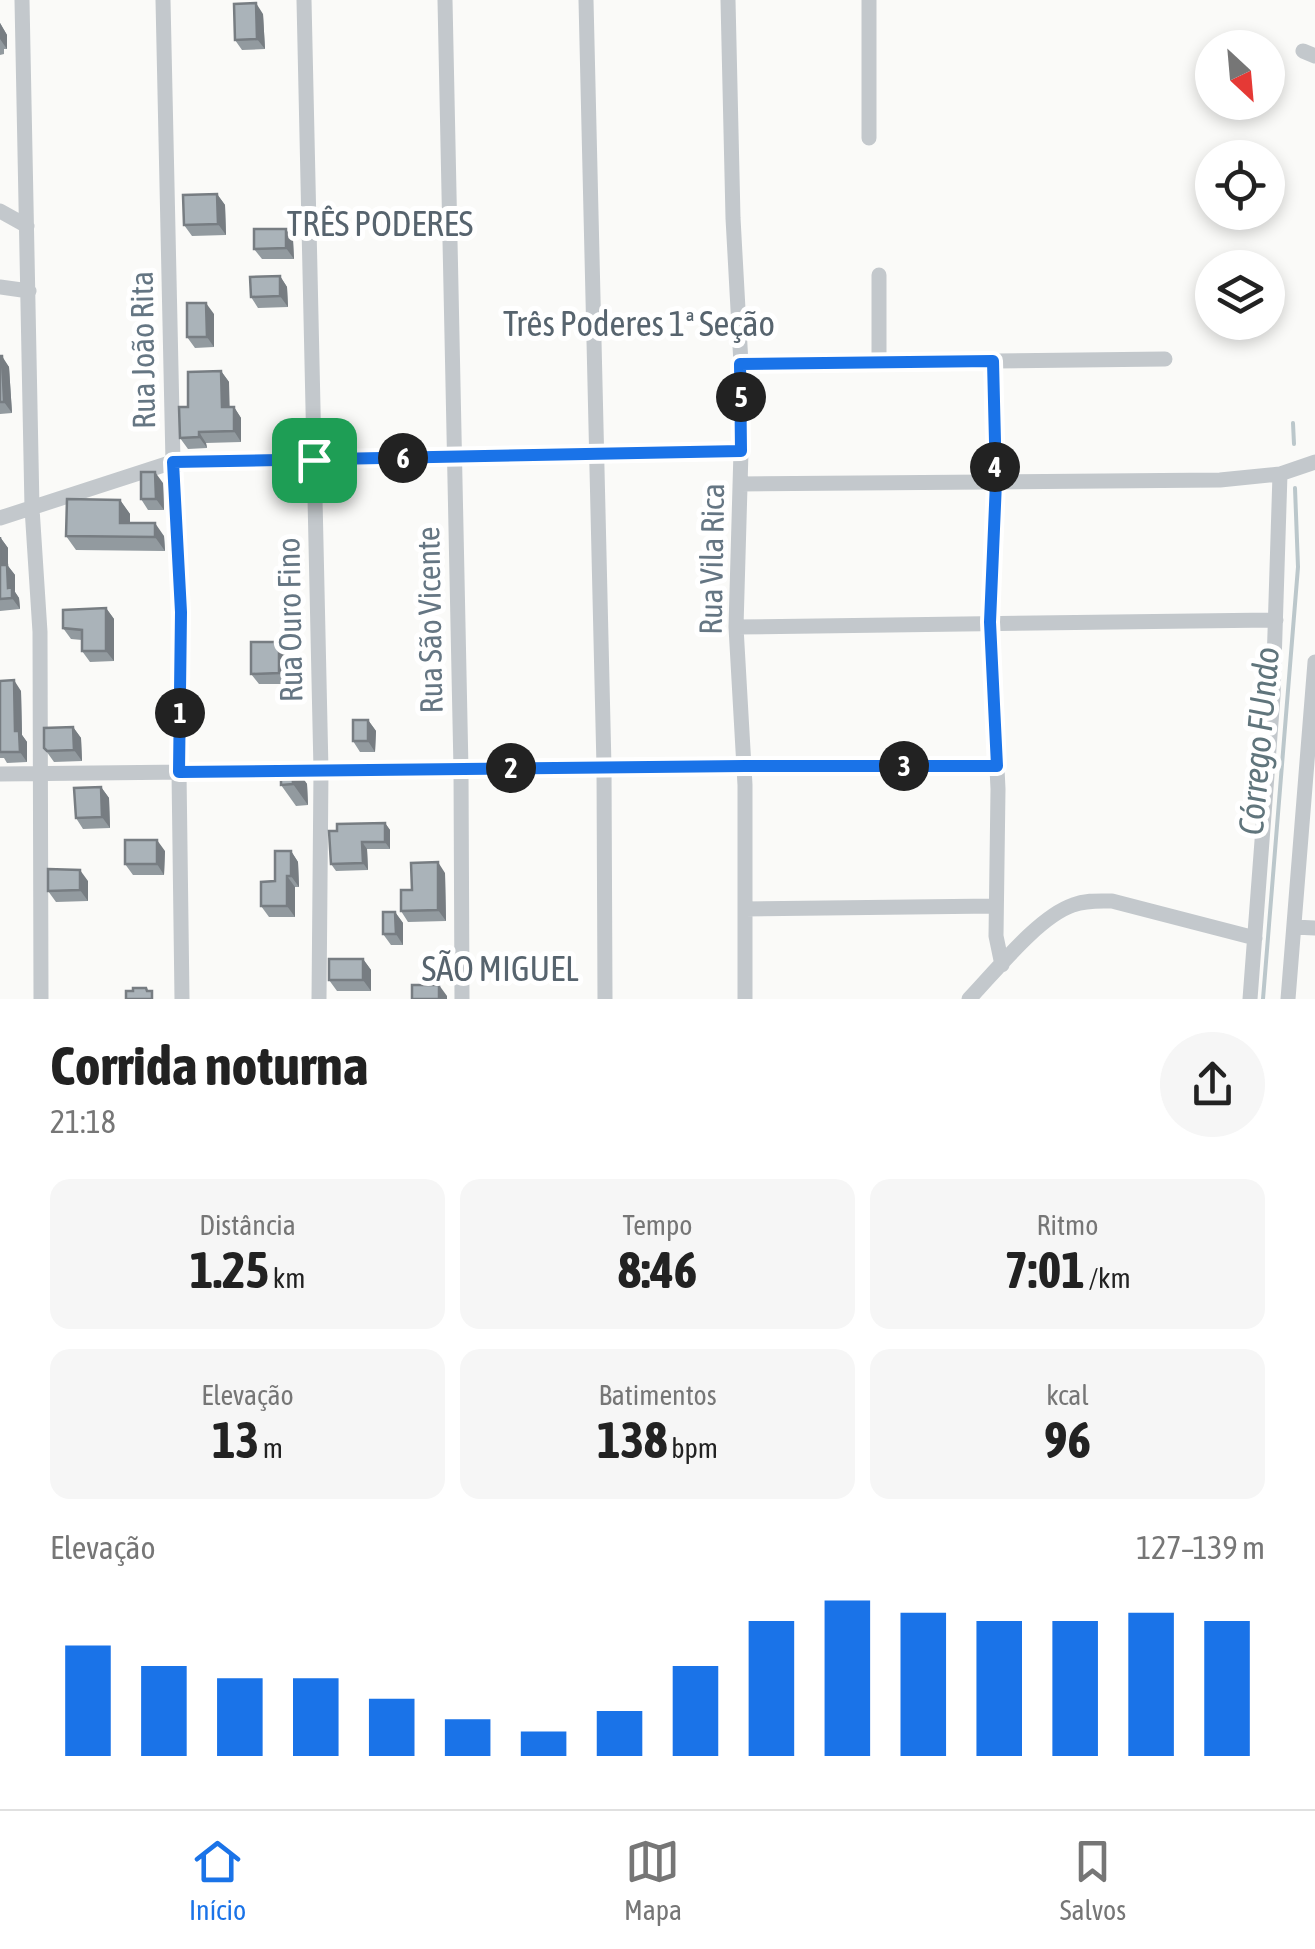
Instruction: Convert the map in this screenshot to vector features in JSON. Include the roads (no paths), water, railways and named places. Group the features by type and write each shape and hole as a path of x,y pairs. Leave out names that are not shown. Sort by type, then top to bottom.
{"street":[{"path":"22,0 32,508 40,632 41,999"},
{"name":"Rua João Rita","path":"163,0 173,462 181,612 182,999"},
{"name":"Rua Ouro Fino","path":"304,0 320,770 319,999"},
{"name":"Rua São Vicente","path":"444,0 462,999"},
{"path":"586,0 604,767 605,999"},
{"name":"Rua Vila Rica","path":"728,0 740,364 736,628 744,766 745,999"},
{"path":"869,0 869,138"},
{"path":"0,210 26,226"},
{"path":"878,275 879,362"},
{"path":"0,287 28,291"},
{"path":"740,364 1164,359"},
{"path":"993,361 996,482 990,622 997,766 996,936 1002,965"},
{"path":"0,518 173,462 741,451"},
{"path":"740,484 1220,480 1303,469 1276,620 1250,999"},
{"path":"736,628 1276,620"},
{"path":"1288,999 1315,662"},
{"path":"0,774 997,766"},
{"path":"970,999 1042,924 1074,904 1112,901 1256,938"},
{"path":"745,909 995,906"},
{"path":"1294,927 1315,928"}],"waterway":[{"name":"Córrego FUndo","path":"1293,423 1294,444"},
{"name":"Córrego FUndo","path":"1263,999 1298,567 1295,488"}],"district":[{"name":"TRÊS PODERES","path":"380,224"},
{"name":"Três Poderes 1ª Seção","path":"639,324"},
{"name":"SÃO MIGUEL","path":"500,969"}]}
